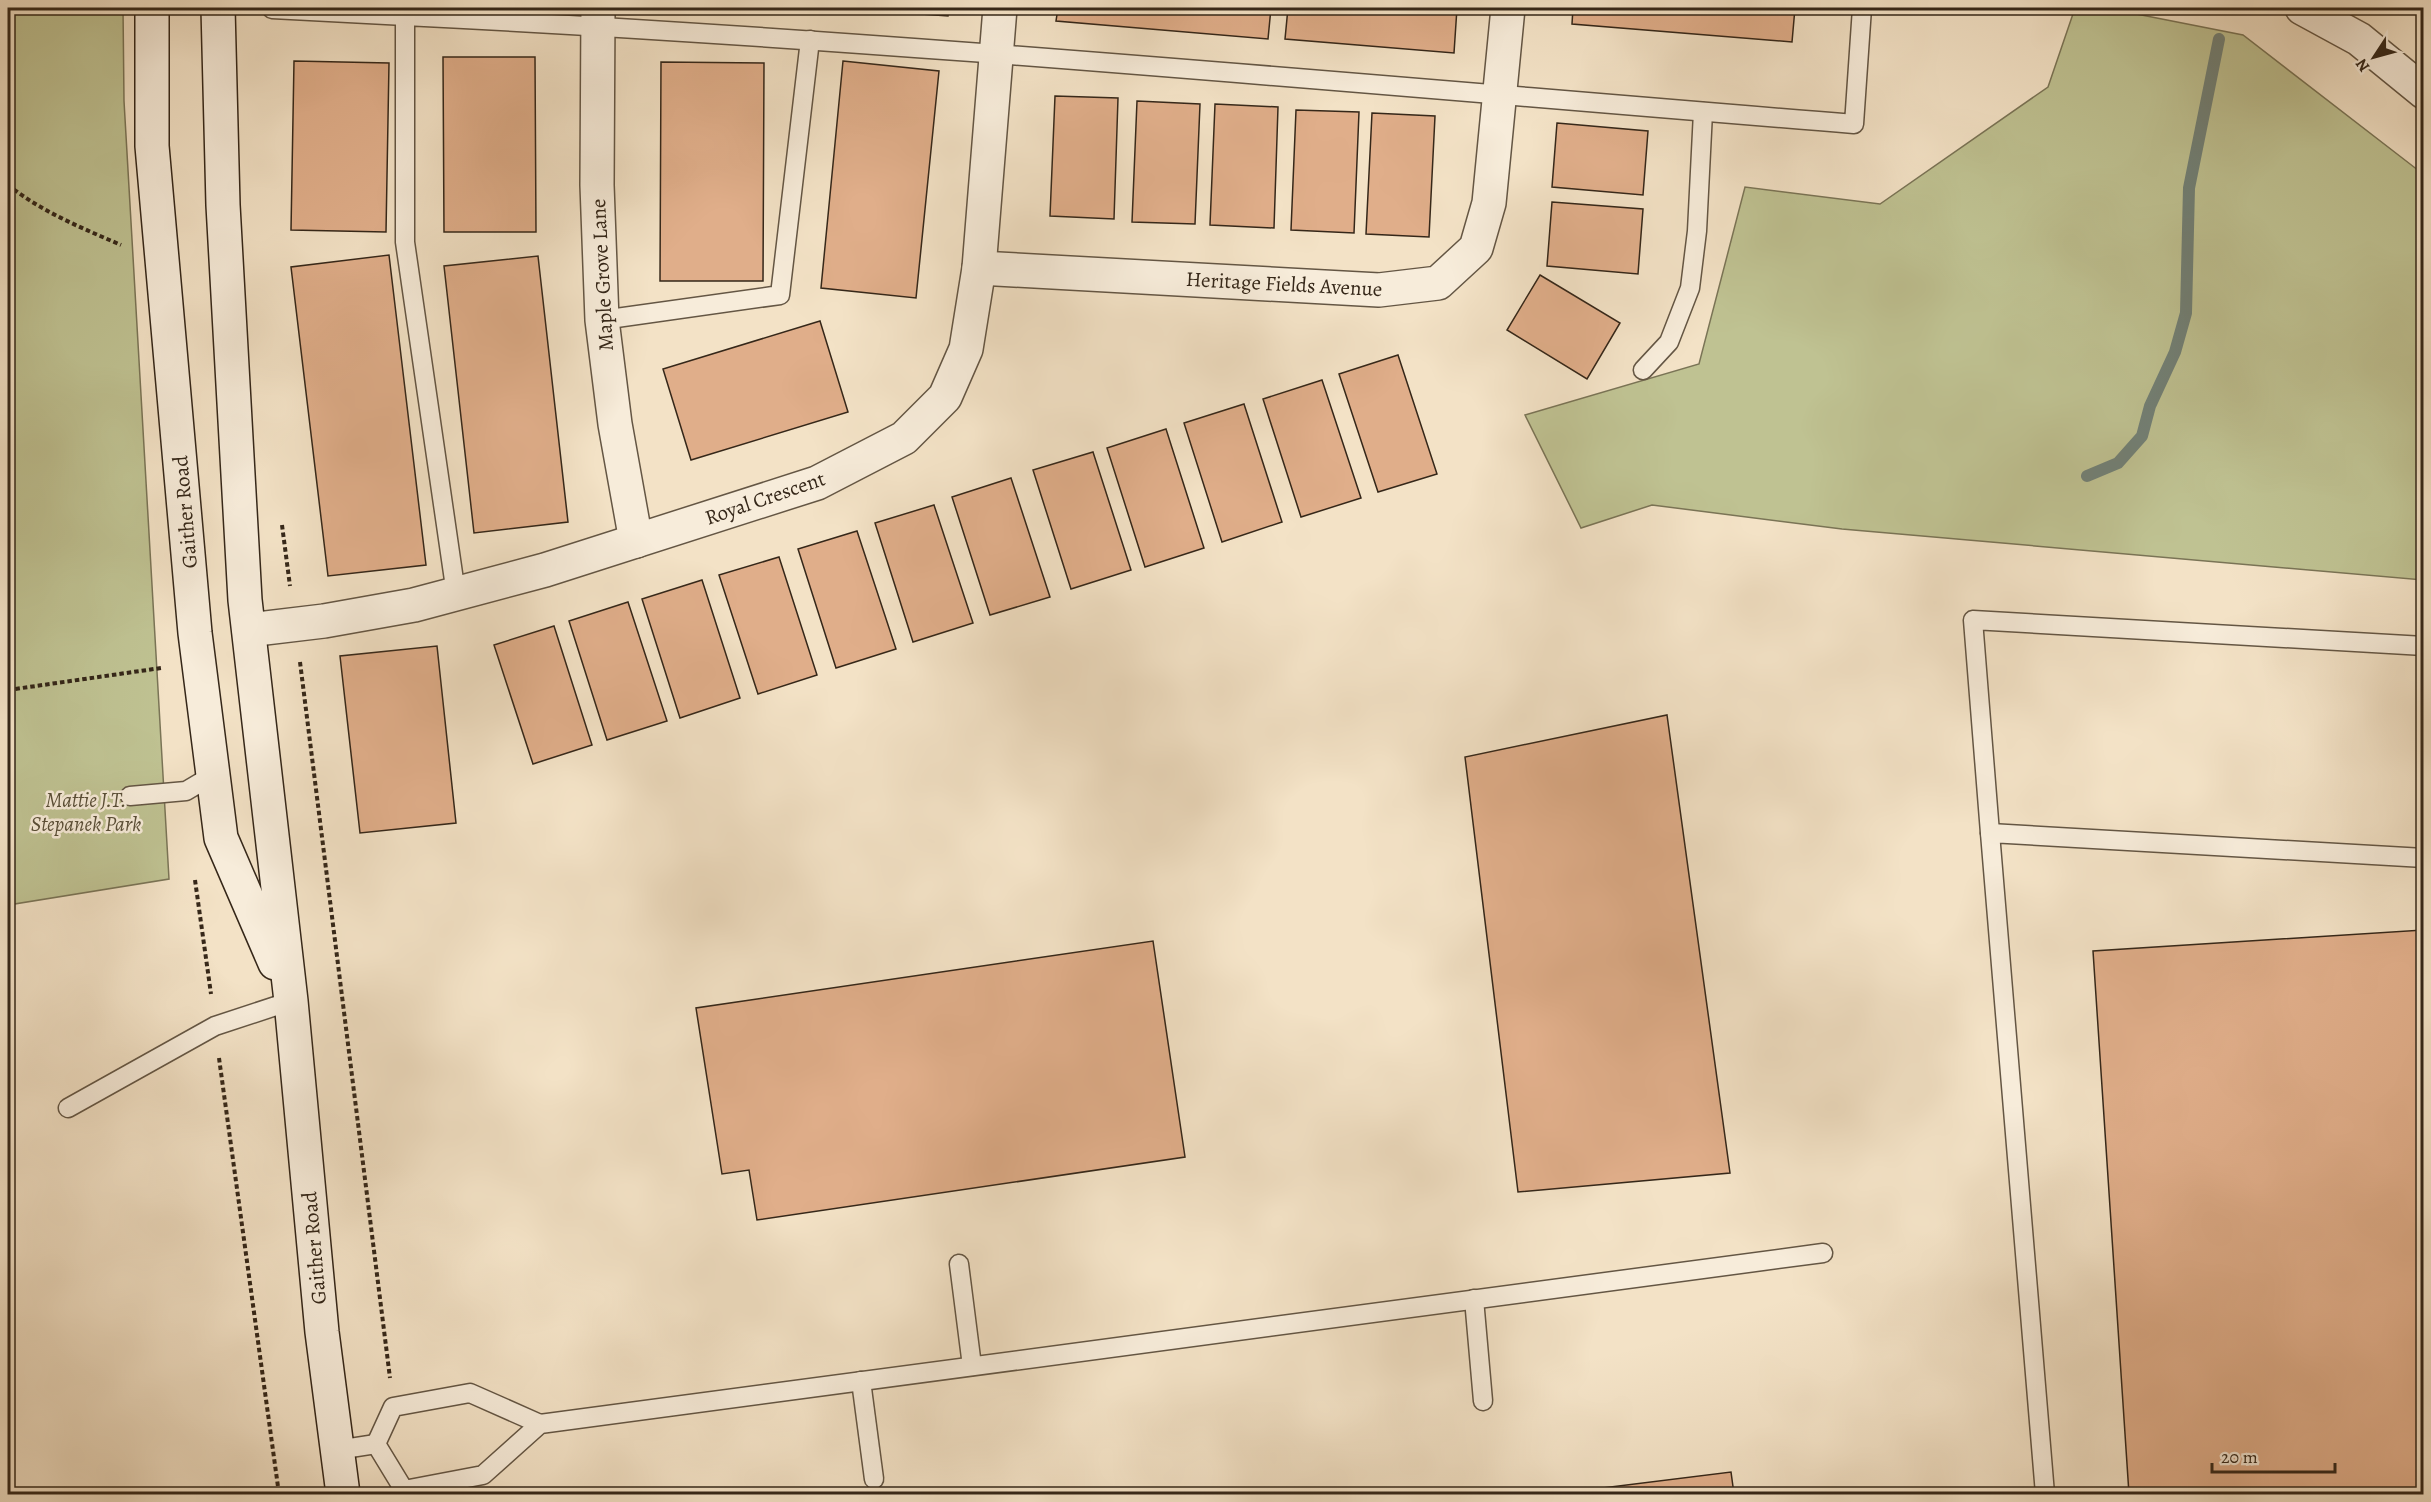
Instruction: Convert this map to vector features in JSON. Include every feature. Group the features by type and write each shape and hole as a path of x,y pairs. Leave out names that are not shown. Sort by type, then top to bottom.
{"street":[{"name":"Gaither Road","path":"152,8 152,146 195,633 221,838 291,1001"},
{"name":"Gaither Road","path":"218,8 223,205 249,630 291,1001 322,1332 343,1494"},
{"name":"Royal Crescent","path":"249,630 324,621 414,605 545,570 817,483 904,438 945,397 966,349 979,268 1000,8"},
{"name":"Heritage Fields Avenue","path":"979,268 1379,290 1438,284 1476,248 1489,203 1508,8"},
{"path":"2302,8 2359,39 2424,92"},
{"name":"Maple Grove Lane","path":"598,16 597,185 602,320 615,424 636,541"}],"lane":[{"path":"272,9 405,16 598,16 810,40 1854,124 1862,8"},
{"path":"405,16 405,242 456,594"},
{"path":"602,320 780,295 810,40"},
{"path":"1643,370 1669,342 1690,288 1697,231 1703,112"},
{"path":"2045,1494 1973,620 2424,646"},
{"path":"130,796 186,791 213,775"},
{"path":"1990,833 2424,858"},
{"path":"68,1108 215,1026 291,1001"},
{"path":"376,1444 393,1407 470,1393 540,1424 1823,1253"},
{"path":"959,1264 972,1366"},
{"path":"1474,1299 1483,1401"},
{"path":"861,1381 874,1479"},
{"path":"376,1444 404,1490 483,1475 540,1424"},
{"path":"337,1450 376,1444"}],"path":[{"path":"8,185 21,196 63,220 121,245"},
{"path":"8,690 168,667"},
{"path":"8,792 12,817"},
{"path":"332,912 393,1407"}],"green space":[{"name":"Mattie J.T. Stepanek Park","path":"8,8 123,8 124,101 169,879 8,905"},
{"path":"2075,8 2106,8 2243,35 2423,174 2423,580 1842,529 1652,505 1581,528 1525,415 1699,364 1745,187 1880,204 2048,87"}],"building":[{"path":"837,8 949,8 948,16"},
{"path":"1058,8 1271,8 1268,39 1056,21"},
{"path":"1288,8 1457,8 1454,53 1285,39"},
{"path":"1573,8 1795,8 1792,42 1572,24"},
{"path":"443,57 535,57 536,232 444,232"},
{"path":"294,61 389,63 386,232 291,230"},
{"path":"843,61 939,71 916,298 821,288"},
{"path":"661,62 764,63 763,281 660,281"},
{"path":"1055,96 1118,98 1114,219 1050,216"},
{"path":"1137,101 1200,104 1195,224 1132,222"},
{"path":"1215,104 1278,107 1274,228 1210,225"},
{"path":"1296,110 1359,112 1354,233 1291,230"},
{"path":"1372,113 1435,116 1429,237 1366,234"},
{"path":"1557,123 1648,131 1643,195 1552,187"},
{"path":"1552,202 1643,209 1638,274 1547,266"},
{"path":"389,255 426,565 328,576 291,267"},
{"path":"538,256 568,522 474,533 444,266"},
{"path":"1540,275 1620,323 1587,379 1507,330"},
{"path":"820,321 848,412 691,460 663,369"},
{"path":"1398,355 1437,474 1378,492 1339,374"},
{"path":"1322,380 1361,498 1301,517 1263,399"},
{"path":"1244,404 1282,522 1222,542 1184,423"},
{"path":"1166,429 1204,548 1145,567 1107,448"},
{"path":"1093,452 1131,570 1071,589 1033,470"},
{"path":"1011,478 1050,597 990,615 952,497"},
{"path":"934,505 973,623 913,642 875,523"},
{"path":"857,531 896,649 836,668 798,549"},
{"path":"779,557 817,675 758,694 719,575"},
{"path":"702,580 740,698 680,718 642,599"},
{"path":"628,602 667,721 607,740 569,621"},
{"path":"554,626 592,745 533,764 494,645"},
{"path":"437,646 456,823 360,833 340,656"},
{"path":"1667,715 1730,1173 1518,1192 1465,757"},
{"path":"2423,930 2424,1494 2129,1494 2093,951"},
{"path":"1153,941 1185,1157 757,1220 749,1170 722,1174 696,1008"},
{"path":"1731,1472 1734,1494 1554,1494"}],"waterway":[{"path":"2087,476 2118,463 2142,436 2150,406 2175,352 2186,313 2189,188 2219,39"}]}
